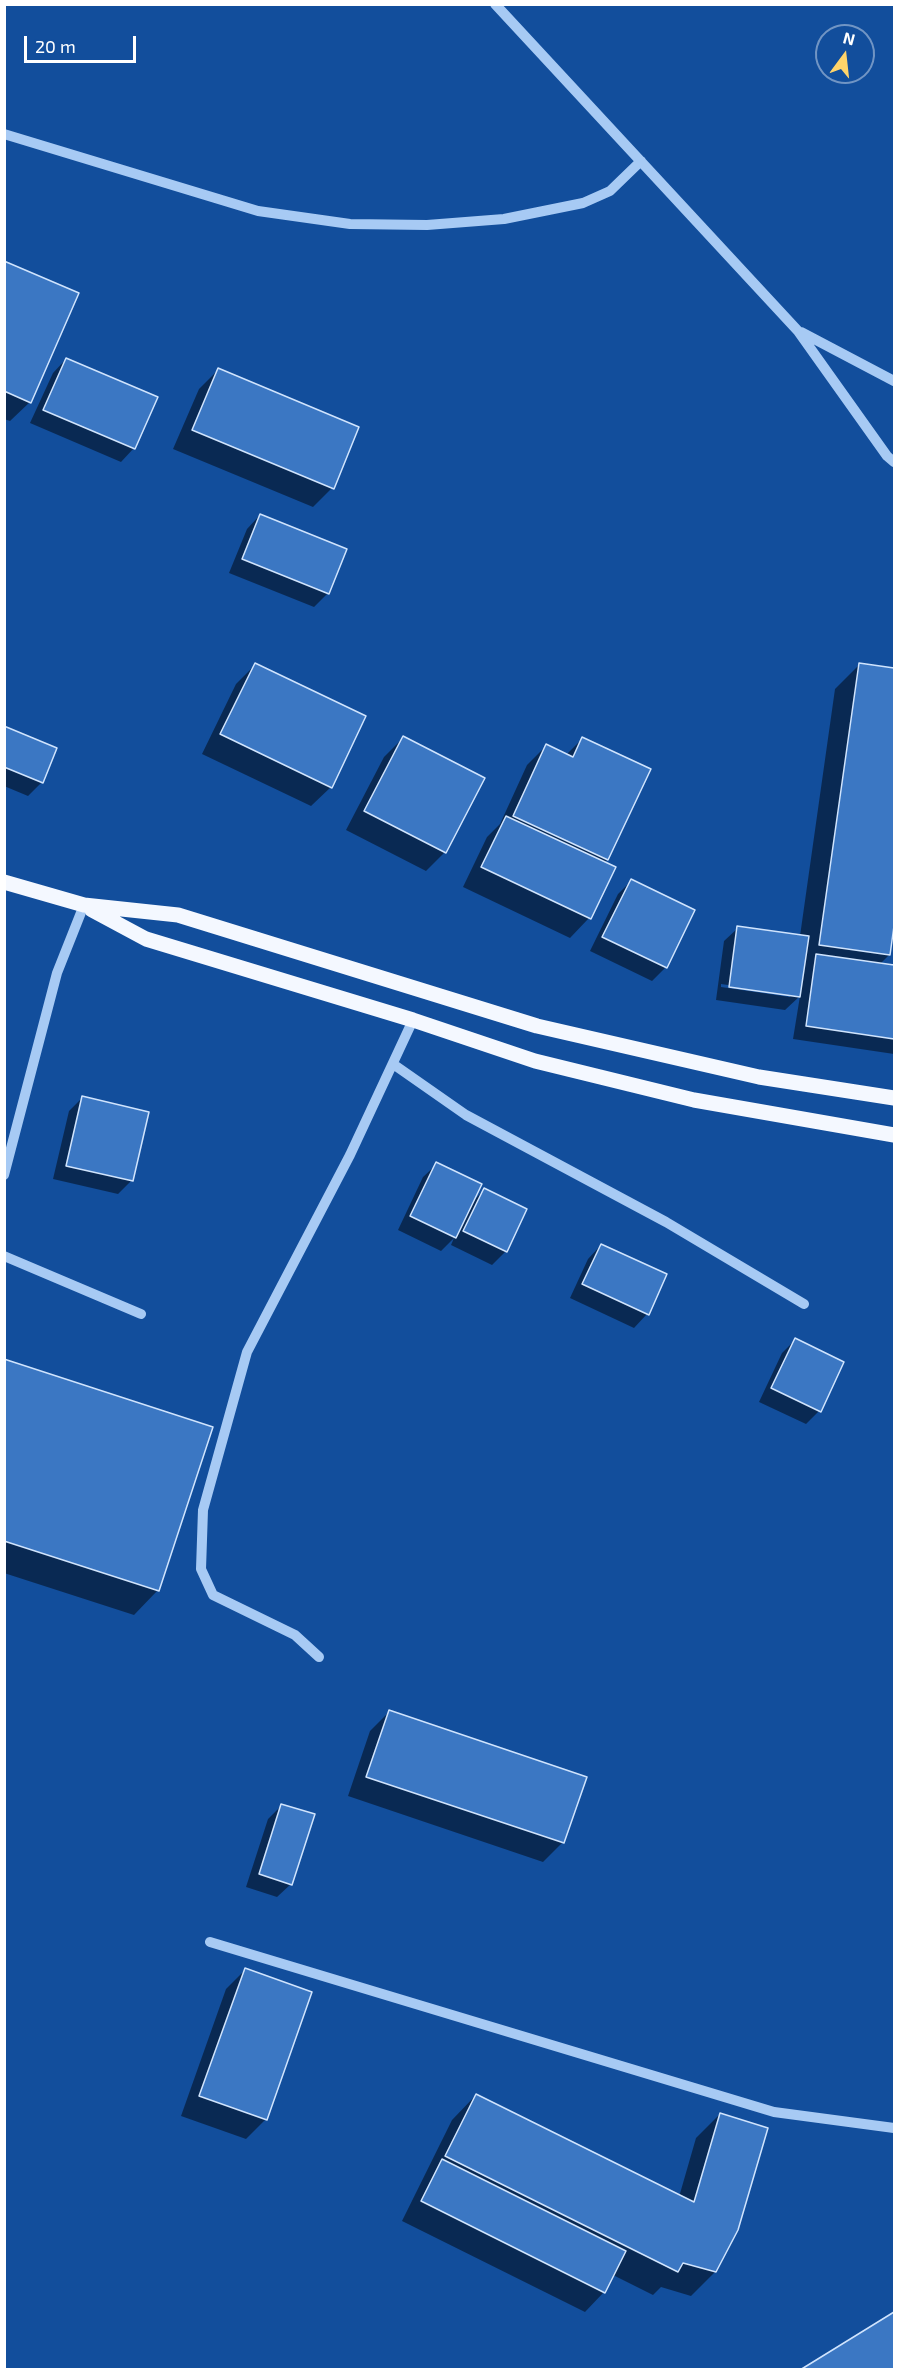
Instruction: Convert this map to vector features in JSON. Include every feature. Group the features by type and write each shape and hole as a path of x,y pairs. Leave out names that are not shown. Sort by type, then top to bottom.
{"main road":[{"path":"4,882 84,905 178,915 537,1026 759,1077 894,1098"},
{"path":"84,905 146,939 413,1020 535,1061 694,1100 894,1135"}],"street":[{"path":"495,4 798,331 887,456 894,462"},
{"path":"4,134 258,211 350,224 427,225 504,219 583,203 610,191 641,161"},
{"path":"798,331 894,381"},
{"path":"4,1175 57,973 84,905"},
{"path":"319,1658 295,1635 213,1595 201,1569 203,1510 247,1352 350,1155 413,1020"},
{"path":"393,1064 466,1115 666,1222 804,1304"},
{"path":"4,1256 141,1314"},
{"path":"210,1942 774,2112 894,2128"}],"building":[{"path":"4,261 79,293 31,403 4,391"},
{"path":"66,358 158,397 135,449 43,410"},
{"path":"218,368 359,427 334,489 192,430"},
{"path":"260,514 347,549 329,594 242,559"},
{"path":"255,663 366,716 332,788 220,734"},
{"path":"859,663 894,668 894,926 890,955 819,945"},
{"path":"4,726 57,748 43,783 4,767"},
{"path":"403,736 485,778 446,853 364,811"},
{"path":"582,737 651,769 608,860 513,816 546,744 573,757"},
{"path":"506,816 616,867 591,919 481,867"},
{"path":"631,879 695,910 667,968 602,937"},
{"path":"737,926 809,936 800,997 729,987"},
{"path":"816,954 894,965 894,1039 806,1026"},
{"path":"82,1096 149,1112 133,1181 66,1166"},
{"path":"436,1162 482,1184 456,1238 410,1216"},
{"path":"484,1188 527,1209 507,1252 463,1231"},
{"path":"601,1244 667,1274 649,1315 582,1284"},
{"path":"795,1338 844,1362 821,1412 771,1388"},
{"path":"4,1359 213,1427 159,1591 4,1541"},
{"path":"389,1710 587,1777 564,1843 366,1777"},
{"path":"281,1804 315,1814 292,1885 259,1874"},
{"path":"245,1968 312,1992 267,2120 199,2096"},
{"path":"476,2094 694,2202 720,2113 768,2128 738,2230 716,2272 683,2263 678,2272 445,2156"},
{"path":"442,2159 626,2251 605,2293 421,2201"},
{"path":"894,2312 894,2370 800,2370"}]}
